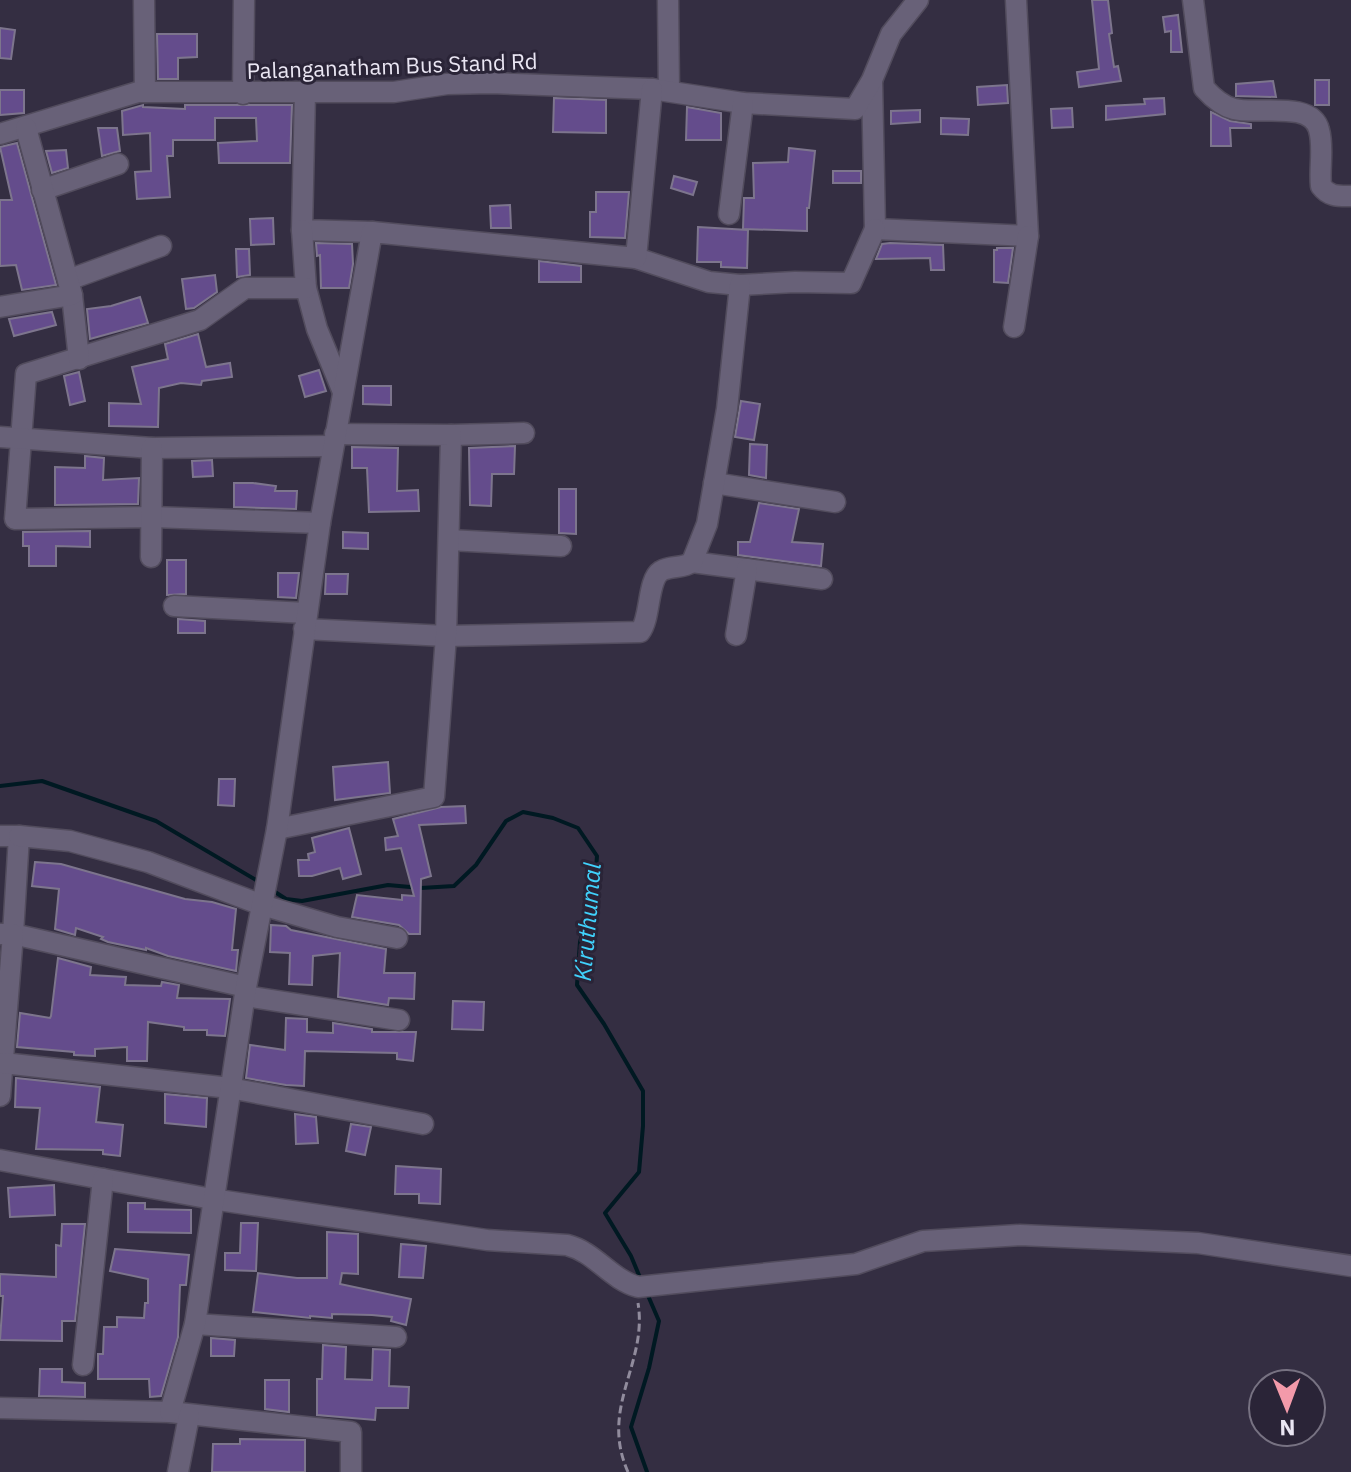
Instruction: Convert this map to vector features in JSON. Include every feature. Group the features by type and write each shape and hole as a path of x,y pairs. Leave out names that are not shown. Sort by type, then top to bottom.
{"street":[{"path":"144,0 145,92"},
{"path":"243,94 244,0"},
{"path":"636,258 660,90 668,0"},
{"name":"Palanganatham Bus Stand Rd","path":"0,134 138,92 394,92 447,84 491,83 660,90 743,103 855,109 872,80 891,34 918,0"},
{"path":"1014,327 1028,236 1016,0"},
{"path":"1193,0 1204,88 1226,106 1238,110 1300,111 1314,120 1319,129 1321,186 1325,192 1335,196 1351,196"},
{"path":"302,230 372,232 636,258 692,278 740,285 851,283 875,229 872,80"},
{"path":"305,92 302,230 306,288 317,329 343,392"},
{"path":"729,214 743,103"},
{"path":"26,128 70,288 79,359"},
{"path":"42,190 118,164"},
{"path":"875,229 1028,236"},
{"path":"178,1472 180,1414 212,1199 277,829 320,523 372,232"},
{"path":"0,307 70,288 161,246"},
{"path":"174,606 446,636 640,632 656,577 662,571 692,562 707,524 727,409 740,285"},
{"path":"306,288 245,288 200,320 26,374 10,438 15,519 153,517 320,523"},
{"path":"10,438 152,448 524,433"},
{"path":"277,829 434,797 446,636 451,435"},
{"path":"151,557 152,448"},
{"path":"714,483 835,502"},
{"path":"449,540 561,546"},
{"path":"692,562 822,579"},
{"path":"736,635 747,569"},
{"path":"0,1096 9,836 70,841 263,899 337,927 397,938"},
{"path":"6,934 246,992 399,1020"},
{"path":"3,1063 230,1088 423,1124"},
{"path":"0,1160 212,1199 487,1240 567,1245 579,1248 612,1274 634,1286 824,1269 856,1264 923,1241 1020,1235 1198,1243 1351,1266"},
{"path":"83,1365 103,1179"},
{"path":"195,1324 396,1337"},
{"path":"0,1408 180,1414 351,1432 351,1472"}],"path":[{"path":"628,1472 618,1436 619,1406 638,1340 641,1318 634,1286"}],"building":[{"path":"1092,0 1108,0 1114,67 1118,66 1121,81 1079,87 1077,72 1099,69"},
{"path":"1178,15 1182,52 1171,52 1171,31 1165,32 1163,17"},
{"path":"0,28 15,30 11,59 0,58"},
{"path":"157,34 197,34 197,57 178,58 178,79 158,79"},
{"path":"1315,80 1329,80 1329,105 1315,105"},
{"path":"1273,81 1276,97 1236,96 1236,84"},
{"path":"1007,85 1008,103 978,105 977,87"},
{"path":"0,90 24,90 24,113 0,115"},
{"path":"554,98 606,100 606,133 553,132"},
{"path":"1164,98 1165,114 1106,120 1106,106 1145,104 1144,99"},
{"path":"143,105 185,109 185,105 292,105 290,163 219,163 218,143 257,141 256,118 215,118 215,140 173,140 173,156 167,156 170,197 137,199 135,172 151,171 150,133 123,135 122,111"},
{"path":"687,107 721,113 721,140 686,140"},
{"path":"1072,108 1073,127 1052,128 1051,109"},
{"path":"920,110 920,122 891,124 891,111"},
{"path":"1211,112 1230,121 1251,124 1251,128 1230,128 1231,146 1211,146"},
{"path":"941,118 969,119 968,135 941,134"},
{"path":"98,128 117,128 120,151 102,156"},
{"path":"17,143 56,285 22,290 16,265 0,266 0,200 12,200 0,147"},
{"path":"789,148 815,151 807,231 743,229 744,198 754,198 753,163 788,162"},
{"path":"66,150 68,168 52,173 46,151"},
{"path":"833,171 861,171 861,183 833,183"},
{"path":"674,176 697,182 693,195 671,188"},
{"path":"596,192 629,192 625,238 590,237 590,212 596,212"},
{"path":"510,205 511,228 491,228 490,206"},
{"path":"273,218 274,244 251,245 250,219"},
{"path":"698,227 748,230 747,268 721,267 721,262 697,262"},
{"path":"316,243 352,244 349,288 321,288 320,255 317,256"},
{"path":"882,244 943,245 944,270 931,270 930,258 876,259"},
{"path":"1013,248 1008,283 994,282 994,250"},
{"path":"236,249 249,249 250,275 237,277"},
{"path":"539,261 581,266 581,282 539,282"},
{"path":"215,275 217,292 194,308 186,309 182,279"},
{"path":"140,297 148,323 90,339 87,309"},
{"path":"52,312 56,325 14,336 9,319"},
{"path":"198,334 206,367 230,363 232,377 202,381 201,385 181,383 159,388 158,427 109,426 109,403 141,404 132,367 168,359 165,344"},
{"path":"319,370 326,391 305,397 299,376"},
{"path":"79,372 85,401 70,405 64,376"},
{"path":"363,386 391,386 391,405 363,404"},
{"path":"741,401 760,404 754,440 735,437"},
{"path":"750,444 767,445 766,478 749,475"},
{"path":"515,446 514,474 492,474 491,506 470,505 469,448"},
{"path":"352,447 398,448 397,491 418,490 419,511 369,512 367,468 352,468"},
{"path":"85,456 104,458 103,480 139,478 138,504 55,505 55,467 85,468"},
{"path":"212,460 213,476 193,477 192,461"},
{"path":"234,483 276,486 275,491 297,491 296,509 234,507"},
{"path":"559,489 576,489 576,534 559,533"},
{"path":"759,503 799,509 792,542 823,544 821,566 738,555 738,542 750,542"},
{"path":"90,531 90,547 56,546 56,566 29,566 29,546 23,546 23,532"},
{"path":"343,532 368,533 368,549 343,548"},
{"path":"167,560 186,560 186,594 167,595"},
{"path":"278,573 299,573 296,598 278,597"},
{"path":"326,574 348,574 347,594 325,594"},
{"path":"178,619 205,621 205,633 178,633"},
{"path":"388,762 390,793 335,800 333,767"},
{"path":"219,779 235,779 234,806 218,805"},
{"path":"465,806 466,823 419,825 431,876 421,879 420,934 409,934 399,925 352,917 357,895 402,900 402,895 414,896 401,848 386,850 385,838 398,836 393,819 441,807"},
{"path":"349,828 361,874 343,879 340,868 312,876 299,876 298,860 309,860 308,854 315,852 312,838"},
{"path":"35,862 61,864 185,899 236,909 232,950 238,950 236,971 146,948 108,942 101,939 103,937 76,928 75,935 55,929 59,889 32,886"},
{"path":"271,925 386,949 384,973 415,973 414,999 389,998 388,1005 338,997 340,953 313,956 312,985 289,984 290,953 270,952"},
{"path":"58,958 91,967 90,975 126,977 125,985 161,986 162,982 179,985 177,998 230,999 225,1036 207,1035 207,1030 184,1030 184,1027 148,1022 147,1061 127,1061 127,1047 95,1049 95,1056 17,1047 20,1013 51,1016"},
{"path":"453,1001 484,1002 483,1030 452,1029"},
{"path":"286,1018 307,1019 307,1032 333,1033 333,1023 372,1029 372,1032 416,1032 413,1061 397,1059 397,1053 305,1051 304,1086 246,1078 250,1045 285,1050"},
{"path":"16,1078 100,1087 96,1122 123,1125 120,1156 103,1154 103,1150 36,1149 40,1108 15,1107"},
{"path":"165,1094 207,1098 206,1127 165,1123"},
{"path":"295,1114 316,1117 318,1143 296,1144"},
{"path":"351,1124 371,1127 365,1155 346,1151"},
{"path":"396,1166 441,1169 440,1204 419,1203 419,1194 395,1194"},
{"path":"54,1185 55,1215 10,1217 8,1188"},
{"path":"128,1203 145,1203 145,1209 191,1210 191,1233 128,1232"},
{"path":"241,1223 258,1223 256,1271 225,1270 225,1253 240,1253"},
{"path":"62,1224 85,1224 75,1321 62,1321 62,1341 0,1340 3,1296 0,1296 0,1274 56,1277 56,1245 61,1246"},
{"path":"327,1232 358,1234 358,1274 342,1273 340,1284 411,1299 406,1325 391,1321 392,1317 372,1315 332,1314 332,1318 310,1318 253,1312 258,1273 327,1278"},
{"path":"401,1244 426,1246 423,1278 399,1277"},
{"path":"115,1249 189,1255 186,1285 180,1285 178,1337 161,1396 150,1397 149,1379 98,1379 98,1354 103,1354 104,1327 117,1327 117,1317 144,1318 145,1303 148,1303 148,1279 110,1271"},
{"path":"211,1338 235,1340 234,1356 211,1356"},
{"path":"323,1345 346,1347 345,1379 372,1380 373,1349 390,1350 389,1386 409,1387 408,1408 376,1408 375,1420 317,1415 317,1379 322,1379"},
{"path":"40,1369 62,1369 62,1382 85,1383 85,1397 39,1396"},
{"path":"265,1380 289,1380 289,1412 265,1409"},
{"path":"240,1439 305,1440 305,1472 212,1472 213,1444 240,1444"}],"waterway":[{"name":"Kiruthumal","path":"0,786 42,781 156,821 261,883"},
{"name":"Kiruthumal","path":"272,890 286,899 302,901 388,885 421,888 454,886 476,865 506,821 523,812 553,818 578,828 597,856 595,884 580,942 577,985 643,1091 639,1172 605,1213 631,1256 641,1280"},
{"name":"Kiruthumal","path":"646,1291 659,1321 631,1427 647,1472"}]}
